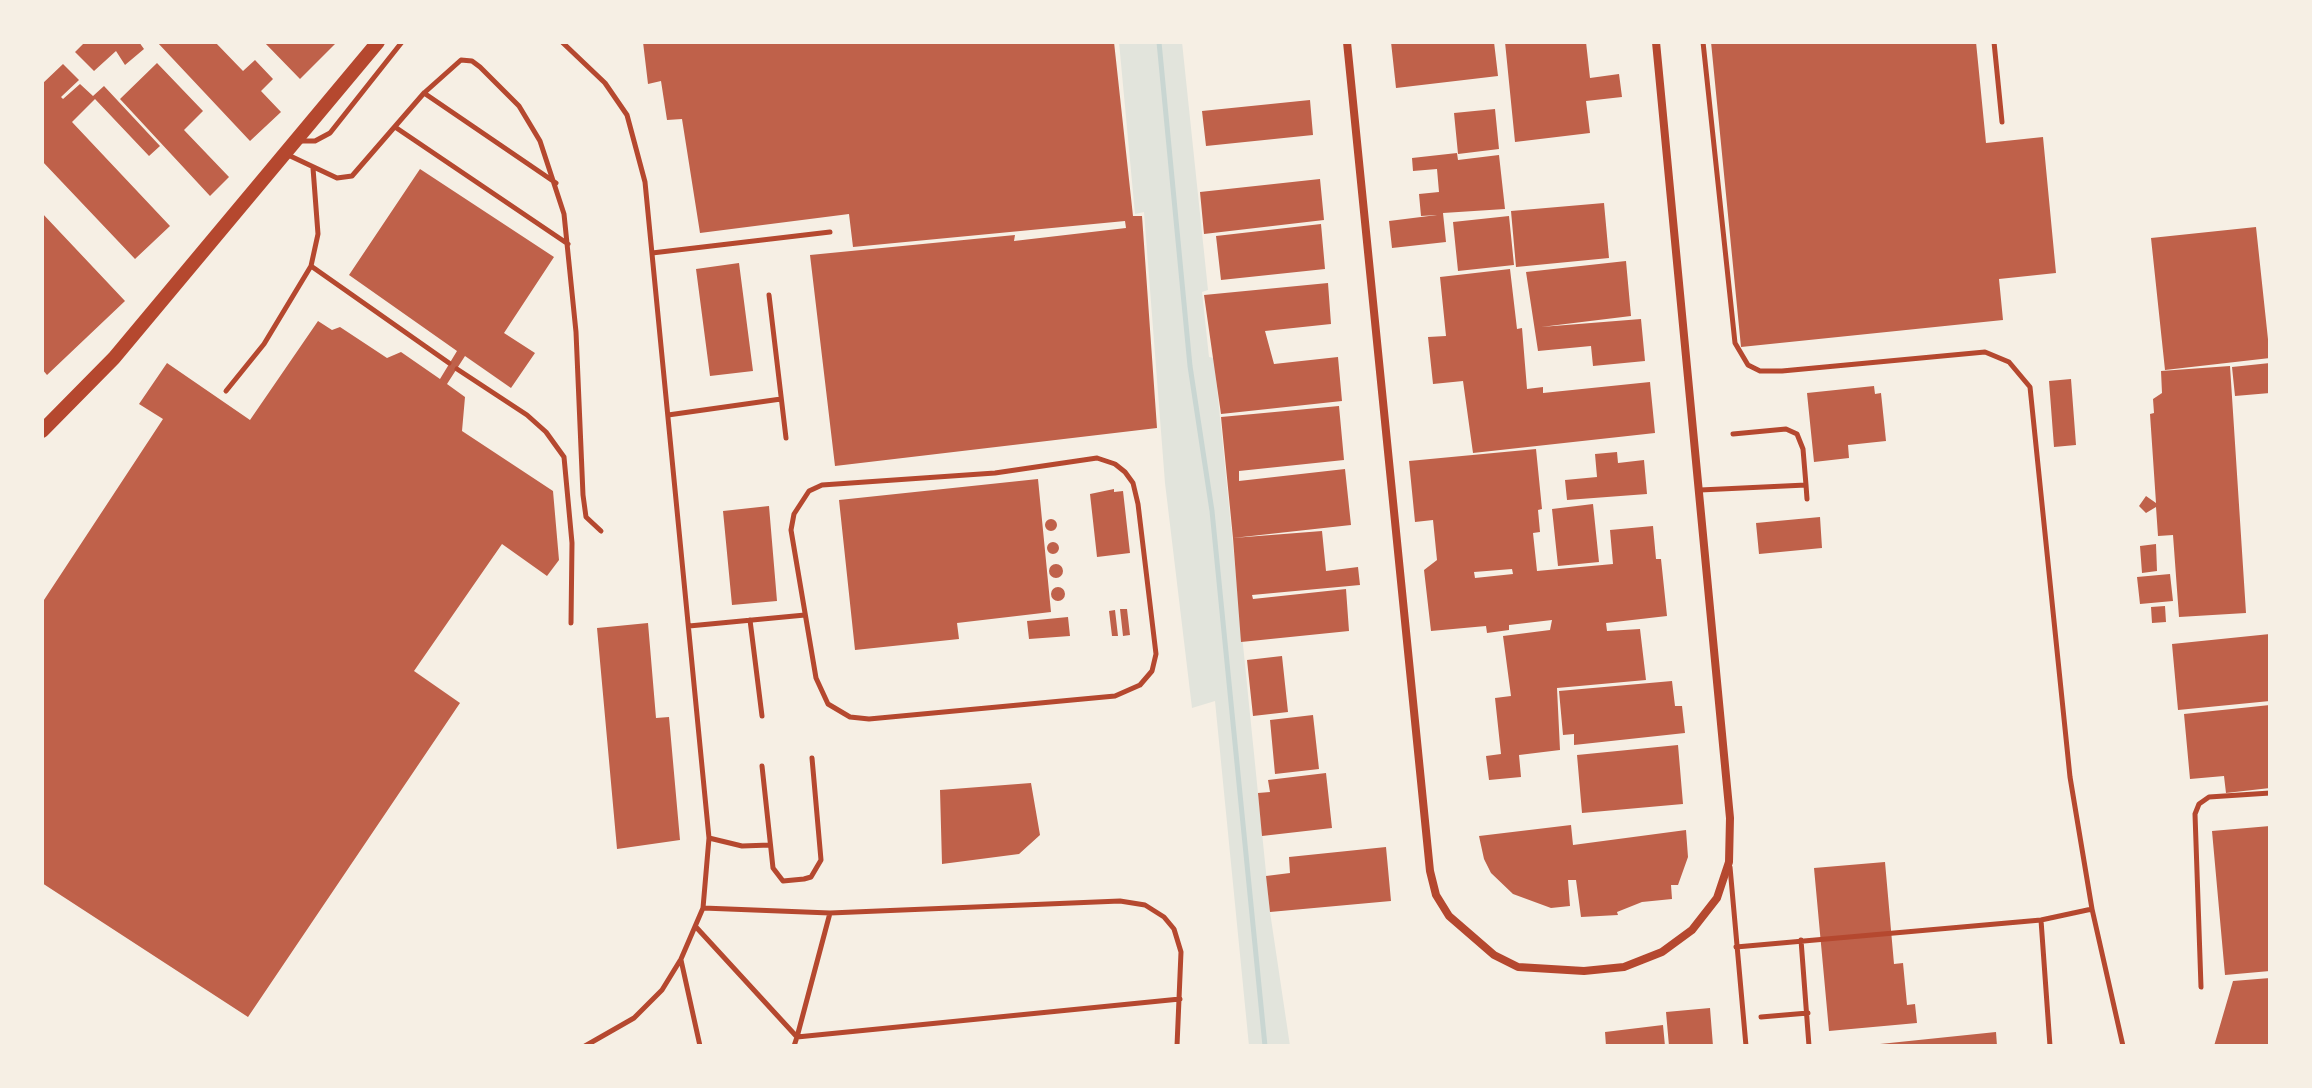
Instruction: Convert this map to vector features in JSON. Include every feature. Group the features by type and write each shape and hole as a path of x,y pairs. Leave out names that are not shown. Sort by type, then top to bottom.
{"street":[{"path":"42,431 114,358 378,42"},
{"path":"1347,42 1430,871 1436,895 1449,916 1472,939 1518,967 1584,971 1611,968 1662,952 1692,930 1717,898 1729,862 1730,818 1656,42"}],"lane":[{"path":"296,141 315,141 330,133 402,42"},
{"path":"562,42 605,83 627,115 645,182 709,838 703,908 681,959 662,990 634,1018 585,1046"},
{"path":"1703,42 1735,343 1748,365 1760,371 1782,371 1985,352 2009,362 2030,387 2070,777 2092,909 2123,1046"},
{"path":"1994,42 2002,122"},
{"path":"285,154 337,178 352,176 452,64 472,61 531,123 556,183 568,244 583,495 586,517 592,527 601,531"},
{"path":"424,93 556,183"},
{"path":"395,127 568,244"},
{"path":"226,391 264,344 311,266 318,234 313,167"},
{"path":"652,253 830,232"},
{"path":"311,266 449,363"},
{"path":"769,295 786,438"},
{"path":"457,369 527,415 546,432 564,457 572,543 571,623"},
{"path":"668,415 781,399"},
{"path":"1733,434 1786,429 1797,434 1803,449 1807,499"},
{"path":"1097,458 1115,464 1133,483 1156,654 1152,671 1128,692 1045,704 869,719 850,717 839,713 821,694 805,615 791,530 800,500 822,485 995,473 1097,458"},
{"path":"1700,490 1806,485"},
{"path":"689,626 805,615"},
{"path":"750,620 762,716"},
{"path":"762,766 773,868 783,881 811,877 821,860 812,758"},
{"path":"2201,987 2195,814 2199,804 2209,797 2270,793"},
{"path":"709,838 742,846 770,845"},
{"path":"1729,862 1746,1046"},
{"path":"703,908 830,913 1120,901 1145,905 1164,917 1174,929 1181,952 1177,1046"},
{"path":"1736,947 2041,920 2092,909"},
{"path":"794,1046 830,913"},
{"path":"2041,920 2050,1046"},
{"path":"696,927 797,1037"},
{"path":"1801,940 1809,1046"},
{"path":"681,959 700,1046"},
{"path":"797,1037 1180,999"},
{"path":"1761,1017 1808,1013"}],"shaded area":[{"path":"1119,42 1182,42 1208,290 1202,292 1209,357 1214,358 1270,912 1290,1046 1249,1046 1215,701 1192,708 1165,483 1144,212 1135,214"}],"building":[{"path":"85,42 139,42 144,49 125,65 116,51 94,71 75,52"},
{"path":"157,42 215,42 243,71 255,60 273,79 261,91 281,112 250,141"},
{"path":"264,42 337,42 300,79"},
{"path":"643,42 1114,42 1133,216 1142,216 1157,428 835,466 810,255 1015,235 1014,241 1126,228 1125,221 853,247 849,214 700,233 682,119 667,120 661,81 648,84"},
{"path":"1391,42 1494,42 1498,76 1396,88"},
{"path":"1505,42 1586,42 1590,78 1619,74 1622,97 1586,101 1590,133 1515,142"},
{"path":"1711,42 1976,42 1986,143 2043,137 2056,273 1999,279 2003,320 1741,347"},
{"path":"157,63 203,111 184,130 229,177 210,196 120,99"},
{"path":"63,64 79,80 61,97 63,99 80,84 93,96 104,86 160,146 149,156 95,99 72,122 170,226 135,259 42,161 42,84"},
{"path":"1310,100 1313,135 1206,146 1202,111"},
{"path":"1495,109 1499,149 1458,154 1454,113"},
{"path":"1457,153 1458,160 1499,155 1505,209 1443,213 1446,242 1392,248 1389,221 1437,215 1421,216 1419,194 1439,192 1437,169 1413,171 1412,158"},
{"path":"420,169 554,257 504,333 535,353 511,388 465,356 447,384 465,397 462,431 553,491 559,560 547,576 502,544 414,671 460,703 248,1017 42,883 42,603 163,419 139,404 167,363 250,420 318,321 332,330 340,327 387,358 401,352 440,379 457,351 349,275"},
{"path":"1320,179 1324,220 1204,234 1200,192"},
{"path":"1604,203 1609,258 1516,267 1511,211"},
{"path":"42,213 125,301 47,375 42,369"},
{"path":"1509,216 1514,265 1458,271 1453,222"},
{"path":"1321,224 1325,269 1221,280 1216,236"},
{"path":"2256,227 2270,358 2165,370 2151,238"},
{"path":"1626,261 1631,316 1541,327 1641,319 1645,361 1593,366 1591,346 1538,351 1526,272"},
{"path":"739,263 753,371 710,376 696,269"},
{"path":"1510,269 1517,329 1522,328 1527,389 1543,387 1543,393 1650,382 1655,433 1473,453 1463,381 1433,384 1428,337 1446,336 1440,277"},
{"path":"1328,283 1331,324 1265,331 1274,364 1338,357 1342,401 1221,414 1204,295"},
{"path":"2270,363 2270,393 2235,396 2232,367"},
{"path":"2230,366 2246,613 2179,617 2173,535 2158,536 2156,507 2146,513 2139,506 2146,496 2156,503 2150,414 2154,413 2153,399 2162,393 2161,371"},
{"path":"2071,379 2076,445 2054,447 2049,381"},
{"path":"1874,386 1875,394 1881,393 1886,441 1848,445 1849,458 1814,462 1807,393"},
{"path":"1339,406 1344,460 1239,471 1239,481 1345,469 1351,525 1233,538 1221,417"},
{"path":"1536,449 1542,509 1538,510 1540,532 1533,533 1537,571 1613,564 1610,530 1653,526 1656,559 1661,559 1667,616 1606,623 1607,631 1640,629 1646,680 1557,688 1560,750 1519,755 1521,777 1489,780 1486,756 1501,754 1495,698 1511,696 1503,636 1550,630 1552,620 1509,625 1509,630 1487,633 1486,626 1431,631 1424,570 1437,560 1433,520 1415,522 1409,461","holes":["1512,569 1513,574 1475,578 1474,572"]},
{"path":"1617,452 1618,463 1644,460 1647,494 1567,500 1565,480 1597,477 1595,454"},
{"path":"1038,479 1051,612 957,623 959,639 855,650 839,500"},
{"path":"1114,489 1114,492 1123,491 1130,553 1097,557 1090,494"},
{"path":"1593,504 1599,562 1558,566 1552,509"},
{"path":"769,506 777,601 732,605 723,511"},
{"path":"1820,517 1822,548 1759,554 1756,523"},
{"path":"1051,519 1057,525 1051,531 1045,525"},
{"path":"1322,531 1326,571 1358,567 1360,585 1252,595 1253,599 1346,589 1349,631 1241,642 1233,538"},
{"path":"1048,543 1058,543 1058,553 1048,553"},
{"path":"2156,544 2157,571 2142,573 2140,546"},
{"path":"1056,564 1063,571 1056,578 1049,571"},
{"path":"2170,574 2173,601 2140,604 2137,577"},
{"path":"1058,587 1065,594 1058,601 1051,594"},
{"path":"2165,606 2166,622 2152,623 2151,607"},
{"path":"1120,609 1127,609 1130,635 1123,636"},
{"path":"1115,610 1118,636 1112,636 1109,611"},
{"path":"1068,617 1070,636 1029,639 1027,621"},
{"path":"648,623 656,718 669,717 680,840 617,849 597,628"},
{"path":"2270,634 2270,701 2178,710 2172,644"},
{"path":"1282,656 1288,712 1253,716 1247,660"},
{"path":"1672,681 1675,706 1682,706 1685,733 1574,745 1574,734 1563,735 1559,691"},
{"path":"2270,705 2270,788 2226,793 2224,776 2190,779 2184,714"},
{"path":"1313,715 1319,769 1275,774 1270,720"},
{"path":"1678,745 1683,804 1582,813 1577,755"},
{"path":"1326,773 1332,828 1262,836 1258,793 1270,792 1268,780"},
{"path":"1031,783 1040,835 1019,854 942,864 940,790"},
{"path":"1571,825 1573,845 1686,830 1688,857 1678,885 1671,885 1672,899 1642,902 1617,912 1618,915 1581,917 1576,880 1568,880 1570,906 1551,908 1513,894 1491,873 1484,859 1479,836"},
{"path":"2270,826 2270,971 2225,975 2212,831"},
{"path":"1386,847 1391,901 1270,912 1266,876 1290,873 1289,857"},
{"path":"1885,862 1894,964 1903,963 1907,1005 1915,1004 1917,1023 1829,1031 1814,868"},
{"path":"2270,978 2270,1046 2214,1046 2233,981"},
{"path":"1710,1008 1713,1046 1669,1046 1666,1012"},
{"path":"1663,1025 1665,1046 1606,1046 1605,1032"},
{"path":"1996,1032 1997,1046 1880,1046 1880,1044"}],"waterway":[{"path":"1159,42 1190,366 1212,511 1265,1046"}]}
